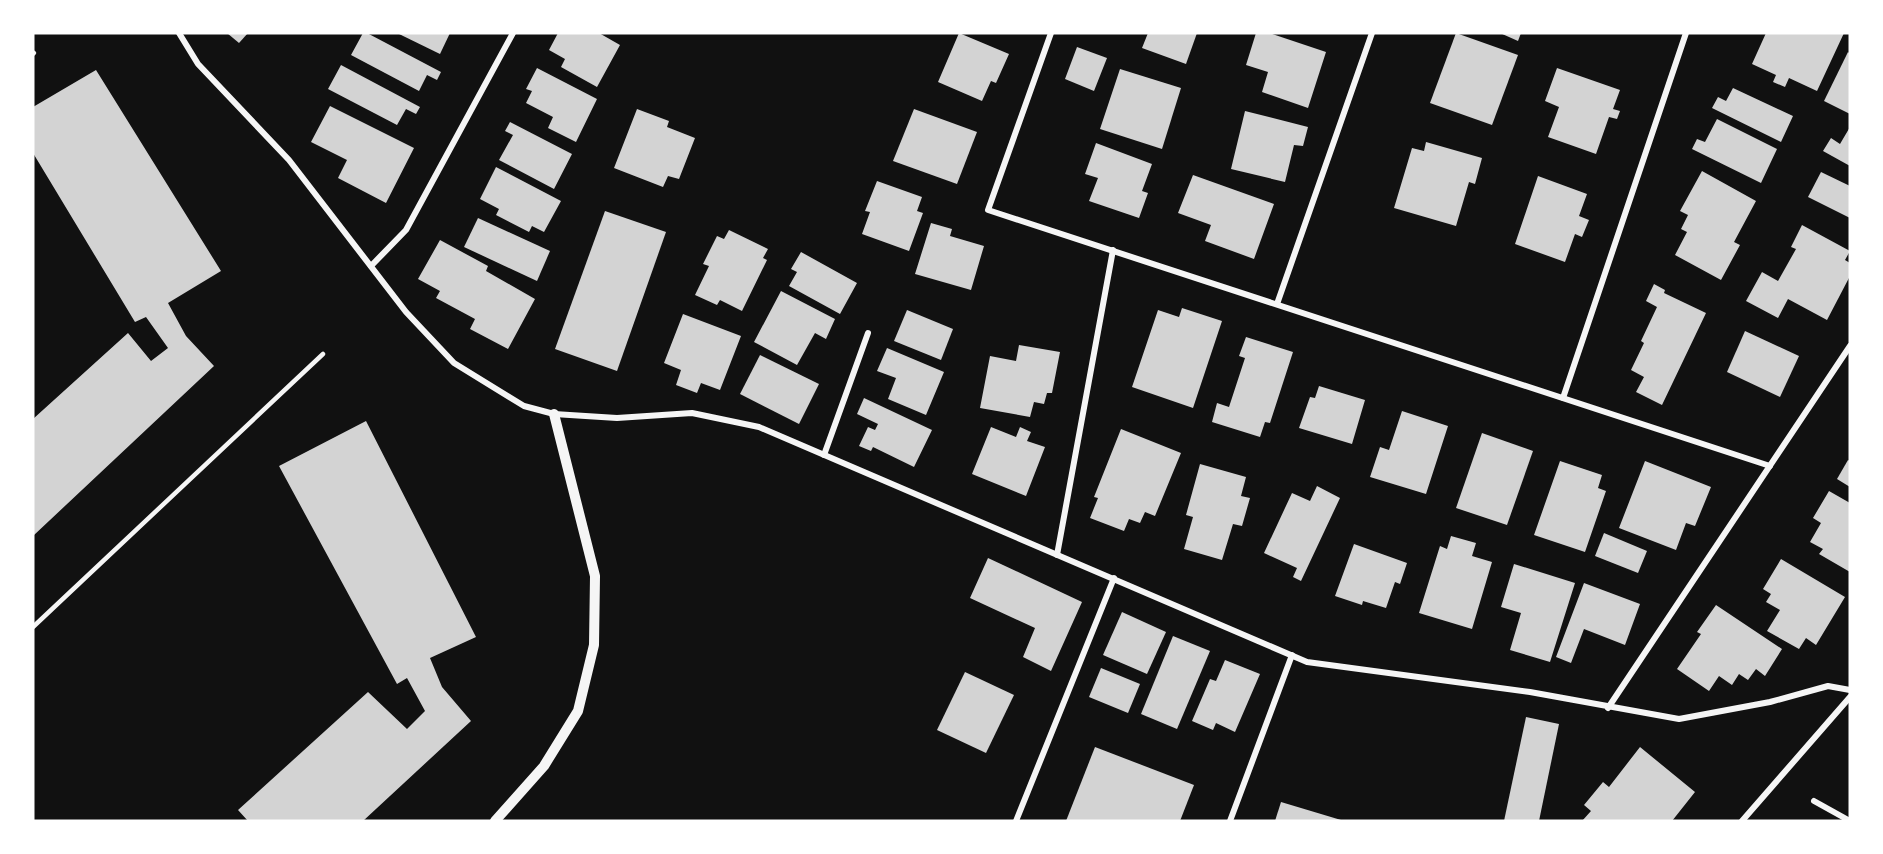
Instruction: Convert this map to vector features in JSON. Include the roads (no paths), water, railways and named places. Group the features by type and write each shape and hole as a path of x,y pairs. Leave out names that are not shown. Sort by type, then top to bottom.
{"street":[{"path":"179,33 198,64 289,160 406,312 454,363 524,406 554,414 617,418 692,413 759,427 1307,662 1530,692 1608,708 1679,719 1770,702 1828,686 1850,690"},
{"path":"371,266 406,230 513,33"},
{"path":"1051,33 988,210 1770,466"},
{"path":"1277,304 1372,33"},
{"path":"1563,398 1686,33"},
{"path":"1057,555 1113,250"},
{"path":"824,455 868,333"},
{"path":"1608,708 1850,346"},
{"path":"495,821 544,766 578,711 594,645 595,576 554,414"},
{"path":"1016,821 1114,578"},
{"path":"1230,821 1292,655"},
{"path":"1742,821 1850,697"},
{"path":"1814,801 1850,821"}],"lane":[{"path":"33,627 323,354"}]}
